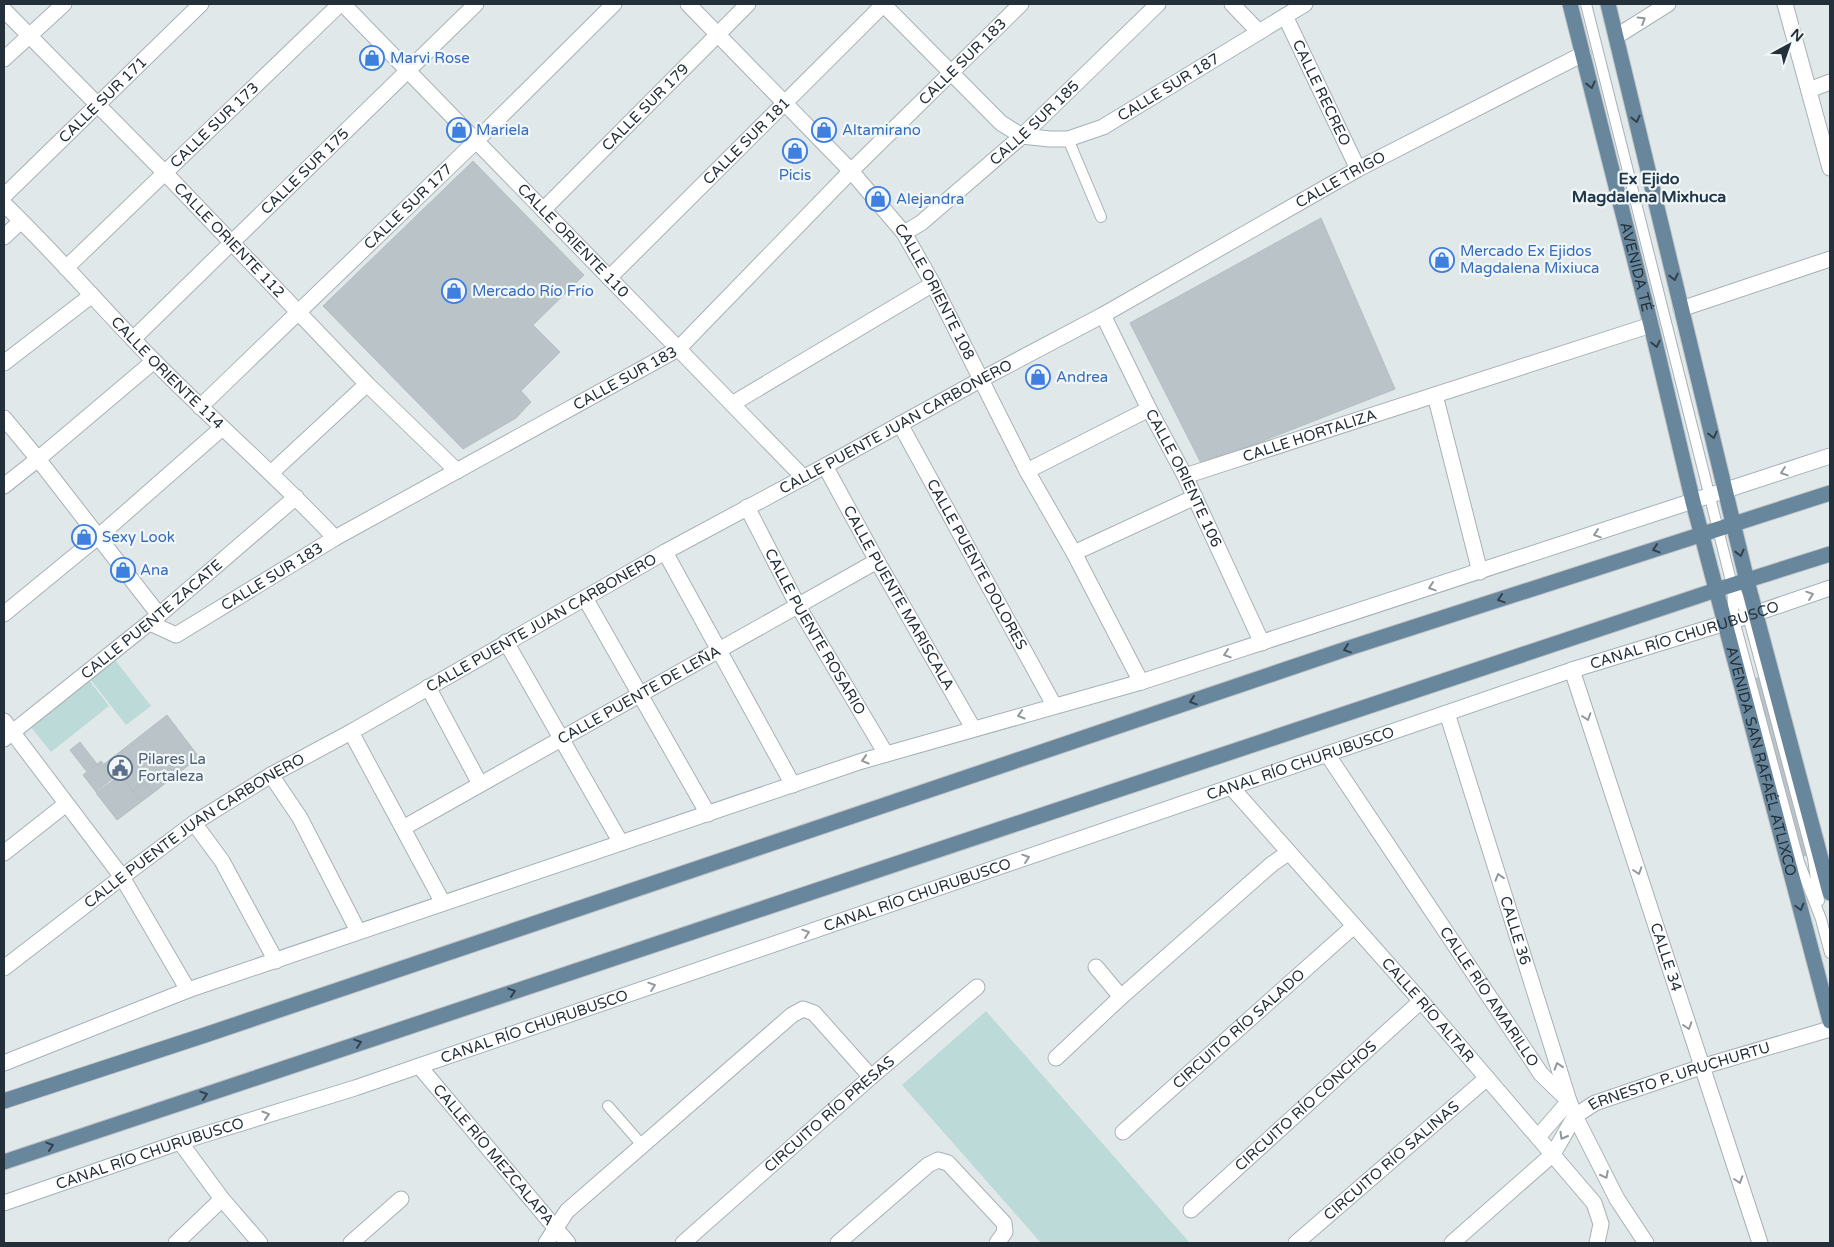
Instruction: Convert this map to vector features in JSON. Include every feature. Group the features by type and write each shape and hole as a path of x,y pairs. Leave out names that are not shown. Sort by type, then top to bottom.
{"main road":[{"name":"AVENIDA TÉ","path":"1570,4 1651,325 1693,502"},
{"path":"1608,4 1726,491"},
{"name":"AVENIDA SAN RAFAÉL ATLIXCO","path":"1726,491 1747,581 1741,618 1830,1021"},
{"path":"4,1101 205,1035 1352,647 1830,493"},
{"name":"AVENIDA SAN RAFAÉL ATLIXCO","path":"1693,502 1716,590 1741,618 1830,893"},
{"path":"4,1162 1716,590 1830,554"}],"street":[{"path":"4,59 64,4"},
{"name":"CALLE SUR 171","path":"4,196 201,4"},
{"name":"CALLE ORIENTE 110","path":"342,4 804,478"},
{"name":"CALLE SUR 173","path":"66,268 342,4"},
{"name":"CALLE SUR 175","path":"133,339 476,4"},
{"name":"CALLE SUR 177","path":"200,407 476,141 614,4"},
{"name":"CALLE ORIENTE 108","path":"688,4 851,171 904,233 933,284 1027,471 1074,553 1142,682"},
{"name":"CALLE SUR 179","path":"542,210 748,4"},
{"path":"883,4 1001,123 1022,136"},
{"name":"CALLE SUR 181","path":"609,278 883,4"},
{"name":"CALLE SUR 183","path":"155,619 176,636 335,538 678,349 851,171 1021,4"},
{"name":"CALLE SUR 185","path":"904,233 921,223 1022,136 1158,4"},
{"path":"1232,4 1259,32"},
{"name":"CALLE SUR 187","path":"1022,136 1050,139 1068,138 1103,127 1304,4"},
{"path":"1617,36 1668,4"},
{"path":"1785,4 1830,168"},
{"name":"CALLE ORIENTE 112","path":"4,10 166,174 367,384 457,471"},
{"name":"CALLE RECREO","path":"1285,16 1358,169"},
{"name":"CALLE TRIGO","path":"1103,315 1358,169 1583,54"},
{"path":"1810,90 1830,82"},
{"name":"CALLE ORIENTE 114","path":"4,204 154,361 296,497 335,538"},
{"path":"4,237 21,220"},
{"path":"1681,309 1830,259"},
{"path":"732,404 933,284"},
{"path":"4,364 92,295"},
{"name":"CALLE PUENTE JUAN CARBONERO","path":"4,968 194,824 271,775 351,732 665,552 1103,315"},
{"name":"CALLE ORIENTE 106","path":"1103,315 1195,497 1262,642"},
{"name":"CALLE HORTALIZA","path":"1184,476 1651,325"},
{"path":"4,486 154,361"},
{"path":"271,473 367,384"},
{"path":"1435,395 1480,572"},
{"path":"1027,471 1149,408"},
{"path":"4,418 99,536 155,619"},
{"name":"CALLE PUENTE DOLORES","path":"900,424 1054,706"},
{"path":"4,614 99,536 222,428"},
{"path":"4,1064 188,990 886,754 1142,682 1830,456"},
{"name":"CALLE PUENTE MARISCALA","path":"825,466 973,728"},
{"name":"CALLE PUENTE ZACATE","path":"7,731 155,619 296,497"},
{"path":"1074,553 1195,497"},
{"name":"CALLE PUENTE ROSARIO","path":"747,508 798,606 886,754"},
{"path":"665,552 793,785"},
{"name":"CALLE PUENTE DE LEÑA","path":"403,828 877,561"},
{"name":"CANAL RÍO CHURUBUSCO","path":"4,1203 180,1142 420,1066 1572,670 1741,618 1830,588"},
{"path":"585,598 708,814"},
{"path":"506,642 621,843"},
{"name":"CALLE 34","path":"1572,670 1760,1243"},
{"path":"428,687 480,784"},
{"name":"CALLE 36","path":"1447,713 1569,1101"},
{"path":"7,731 122,877 188,990"},
{"path":"351,732 442,903"},
{"name":"CALLE RÍO AMARILLO","path":"1327,754 1541,1074 1569,1101 1574,1116 1617,1199 1646,1243"},
{"path":"271,775 300,818 358,931"},
{"name":"CALLE RÍO ALTAR","path":"1232,788 1421,1001 1594,1203 1601,1224 1597,1243"},
{"path":"4,853 66,804"},
{"path":"194,824 222,861 276,961"},
{"path":"1056,1058 1121,996 1272,864 1288,853"},
{"name":"CIRCUITO RÍO SALADO","path":"1123,1132 1354,926"},
{"path":"1096,967 1121,996"},
{"name":"CIRCUITO RÍO PRESAS","path":"683,1243 871,1077 977,987"},
{"name":"CIRCUITO RÍO CONCHOS","path":"1191,1210 1421,1001"},
{"path":"546,1243 567,1211 792,1015 803,1009 814,1013 871,1077"},
{"name":"ERNESTO P. URUCHURTU","path":"1553,1154 1574,1116 1595,1103 1701,1066 1830,1029"},
{"name":"CALLE RÍO MEZCALAPA","path":"420,1066 568,1243"},
{"name":"CIRCUITO RÍO SALINAS","path":"1296,1243 1487,1078"},
{"path":"1538,1136 1569,1101"},
{"path":"180,1142 222,1199 260,1243"},
{"path":"1452,1243 1553,1154"},
{"path":"838,1243 928,1165 938,1160 948,1162 1004,1222 1006,1232 996,1243"},
{"path":"176,1243 222,1199"},
{"path":"351,1243 401,1199"}],"lane":[{"path":"1586,4 1741,618 1799,862 1821,919 1830,953"},
{"path":"1068,138 1101,217"},
{"path":"608,1106 642,1145"}],"green space":[{"path":"112,656 151,706 126,725 87,675"},
{"path":"85,675 109,706 51,752 26,721"},
{"path":"986,1011 1190,1243 1041,1243 902,1085"}],"building":[{"name":"Mercado Río Frío","path":"473,161 584,275 533,325 560,352 521,391 531,402 516,418 463,449 323,306"},
{"path":"1321,218 1395,389 1202,465 1130,323"},
{"path":"1766,676 1809,839 1792,843 1749,680"},
{"path":"167,715 199,757 153,793 121,751"},
{"path":"80,742 97,764 87,772 70,750"},
{"name":"Pilares La Fortaleza","path":"121,751 144,782 133,791 118,772 113,776 104,764"},
{"path":"101,761 114,777 96,792 83,775"},
{"path":"120,775 141,802 117,820 96,793"},
{"path":"144,782 153,793 141,802 133,791"},
{"path":"1804,837 1808,855 1800,857 1796,839"}],"place":[{"name":"Marvi Rose","path":"372,58"},
{"name":"Mariela","path":"459,130"},
{"name":"Altamirano","path":"824,130"},
{"name":"Picis","path":"795,151"},
{"name":"Alejandra","path":"878,199"},
{"name":"Mercado Ex Ejidos Magdalena Mixiuca","path":"1442,260"},
{"name":"Mercado Río Frío","path":"454,291"},
{"name":"Andrea","path":"1038,377"},
{"name":"Sexy Look","path":"84,537"},
{"name":"Ana","path":"123,570"},
{"name":"Pilares La Fortaleza","path":"120,768"}],"district":[{"name":"Ex Ejido Magdalena Mixhuca","path":"1649,187"}]}
